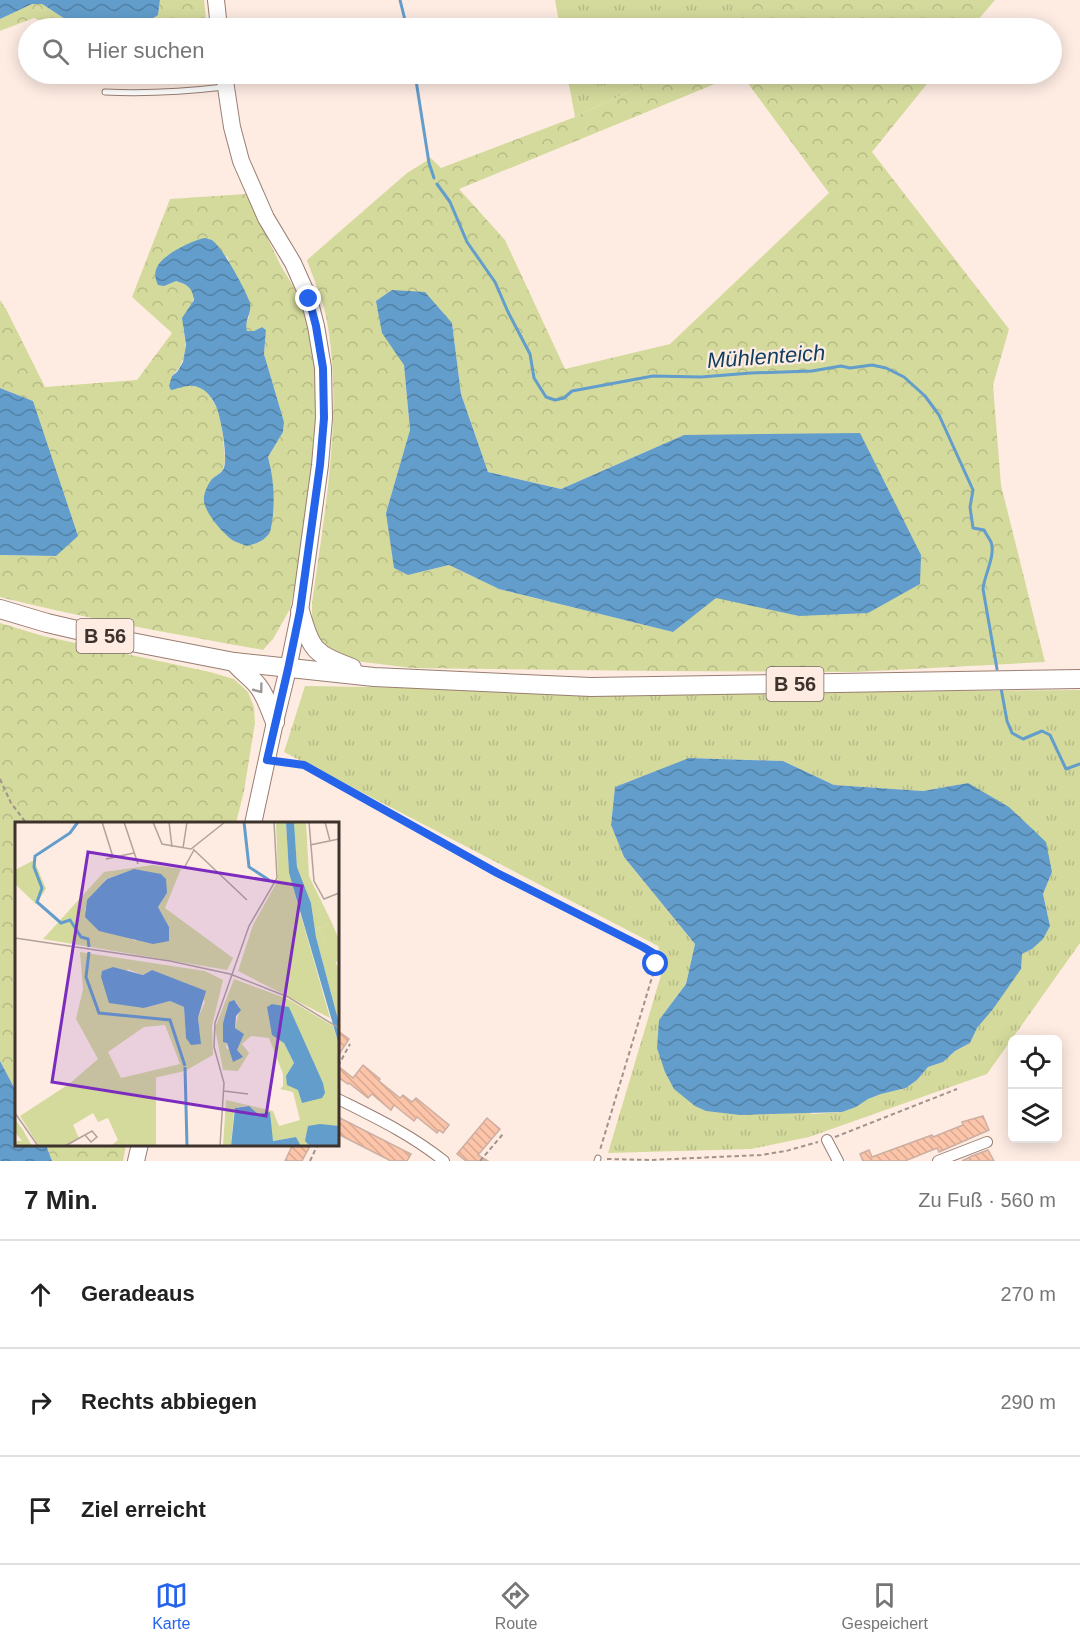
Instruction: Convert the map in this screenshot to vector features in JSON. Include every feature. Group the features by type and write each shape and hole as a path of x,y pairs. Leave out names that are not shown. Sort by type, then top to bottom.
{"main road":[{"path":"216,0 218,18"},
{"path":"226,84 240,161 266,218 293,263 309,299 323,368 324,418 320,465 300,611 253,822"},
{"name":"B 56","path":"0,609 116,639 234,662 374,677 591,687 1080,680"},
{"path":"300,611 308,638 314,648 326,658 374,677"},
{"path":"234,662 258,685 275,722"},
{"path":"136,1161 140,1146"}],"street":[{"path":"339,1100 398,1129 444,1161"},
{"path":"827,1140 838,1161"},
{"path":"938,1161 954,1158 987,1142"}],"lane":[{"path":"105,92 163,93 206,84"}],"path":[{"path":"267,760 304,765 497,873 653,953 656,964 597,1160 761,1155 786,1151 827,1140 957,1089"},
{"path":"0,778 11,803 25,822"},
{"path":"339,1064 350,1044"},
{"path":"480,1161 503,1134"},
{"path":"310,1161 317,1146"}],"green space":[{"path":"160,0 204,0 206,18 154,18 158,15"},
{"path":"555,0 725,0 740,18 558,18"},
{"path":"725,0 995,0 980,18 740,18"},
{"path":"32,4 42,4 64,18 18,18 18,24 0,31 0,19"},
{"path":"569,84 645,84 575,117"},
{"path":"645,84 715,84 459,189 505,240 565,369 670,344 829,193 748,84 927,84 872,152 1009,329 993,385 1001,485 1045,662 855,672 412,668 347,660 322,649 312,626 312,603 331,460 333,387 326,316 307,260 407,173 431,158 441,168 575,117","holes":["452,323 461,394 488,472 561,489 684,435 799,616 716,597 673,632 499,589 449,565 408,575 386,513 410,431 404,365"]},
{"path":"246,194 281,266 305,306 320,395 304,546 290,609 273,639 263,650 98,619 0,597 0,555 56,556 33,401 0,388 0,300 45,387 137,380 172,333 132,297 170,199","holes":["227,256 249,317 245,326 247,331 254,331 262,327 266,330 264,354 284,422 283,432 268,457 271,469 260,542 247,546 228,536 222,530 214,517 206,490 212,480 223,470 225,460 222,426 217,408 207,392 200,387 183,385 177,389 172,376 181,365 184,356 183,327 193,299 189,287 176,281"]},
{"path":"0,623 43,636 234,679 248,692 254,707 255,723 244,791 236,822 15,822 15,1089 0,1061"},
{"path":"305,686 744,693 1080,690 1080,943 1015,1035 1008,1035 1008,1044 987,1074 809,1137 751,1149 608,1153 664,965 658,946 284,752","holes":["690,758 783,761 834,785 923,791 968,783 1052,872 1043,894 1050,926 1032,949 1022,954 1003,994 977,1028 970,1043 955,1051 943,1062 928,1067 917,1080 906,1088 881,1094 842,1112 812,1114 659,1020 686,984 695,944 624,857 611,825 615,787"]},
{"path":"46,1146 126,1146 123,1161 52,1161"}],"water":[{"path":"0,0 160,0 158,15 154,18 64,18 42,4 32,4 0,19"},
{"path":"204,238 217,245 234,270 248,297 250,307 246,324 247,331 254,331 262,327 266,330 264,354 284,422 283,432 268,457 274,498 270,532 263,540 247,546 234,541 220,529 205,506 205,492 212,479 223,470 225,465 224,439 216,406 208,394 198,387 186,386 171,390 169,386 172,376 183,362 186,345 182,318 194,300 191,289 184,284 176,281 164,286 158,285 155,272 158,265 169,255 191,242"},
{"path":"392,290 425,292 452,323 461,394 488,472 561,489 684,435 860,433 921,555 920,584 868,613 799,616 716,598 673,632 499,589 449,565 408,575 394,568 386,513 410,430 404,365 382,333 376,301"},
{"path":"0,388 33,401 78,536 56,556 0,555"},
{"path":"689,758 783,761 834,785 923,791 968,783 1009,807 1046,842 1052,872 1043,894 1050,926 1043,939 1022,954 1021,969 977,1028 970,1043 955,1051 943,1062 928,1067 917,1080 906,1088 881,1094 842,1112 740,1115 706,1111 695,1106 674,1089 665,1072 657,1048 659,1020 686,984 695,944 624,857 611,825 615,787"},
{"path":"0,1061 15,1089 15,1146 46,1146 52,1161 0,1161"}],"building":[{"path":"339,1032 349,1039 339,1054"},
{"path":"363,1065 400,1098 403,1095 412,1102 416,1098 449,1125 443,1133 439,1130 437,1133 417,1117 414,1121 394,1105 391,1110 372,1094 368,1098 339,1078 339,1067 353,1078"},
{"path":"983,1116 989,1130 939,1152 937,1148 905,1161 863,1161 860,1154 869,1150 872,1157 932,1135 933,1137 963,1125 962,1122"},
{"path":"339,1118 411,1154 407,1161 391,1161 339,1135"},
{"path":"487,1118 500,1129 478,1155 488,1161 466,1161 457,1154"},
{"path":"292,1146 310,1146 302,1161 285,1161"},
{"path":"988,1150 994,1161 962,1161 972,1156"}],"waterway":[{"name":"Mühlenteich","path":"400,0 404,18"},
{"name":"Mühlenteich","path":"417,84 429,163 434,178"},
{"name":"Mühlenteich","path":"437,184 450,202 467,242 495,282 530,354 534,378 546,397 555,400 564,398 572,391 653,376 701,377 872,365 886,368 904,377 925,396 939,415 973,490 970,507 973,528 984,530 991,542 992,553 983,589 997,669"},
{"name":"Mühlenteich","path":"1001,688 1007,721 1012,733 1023,739 1042,731 1050,735 1066,769 1080,764"}],"route":[{"path":"309,299 323,368 324,418 320,465 300,611 267,760 304,765 497,873 643,947 653,953 656,964"}]}
